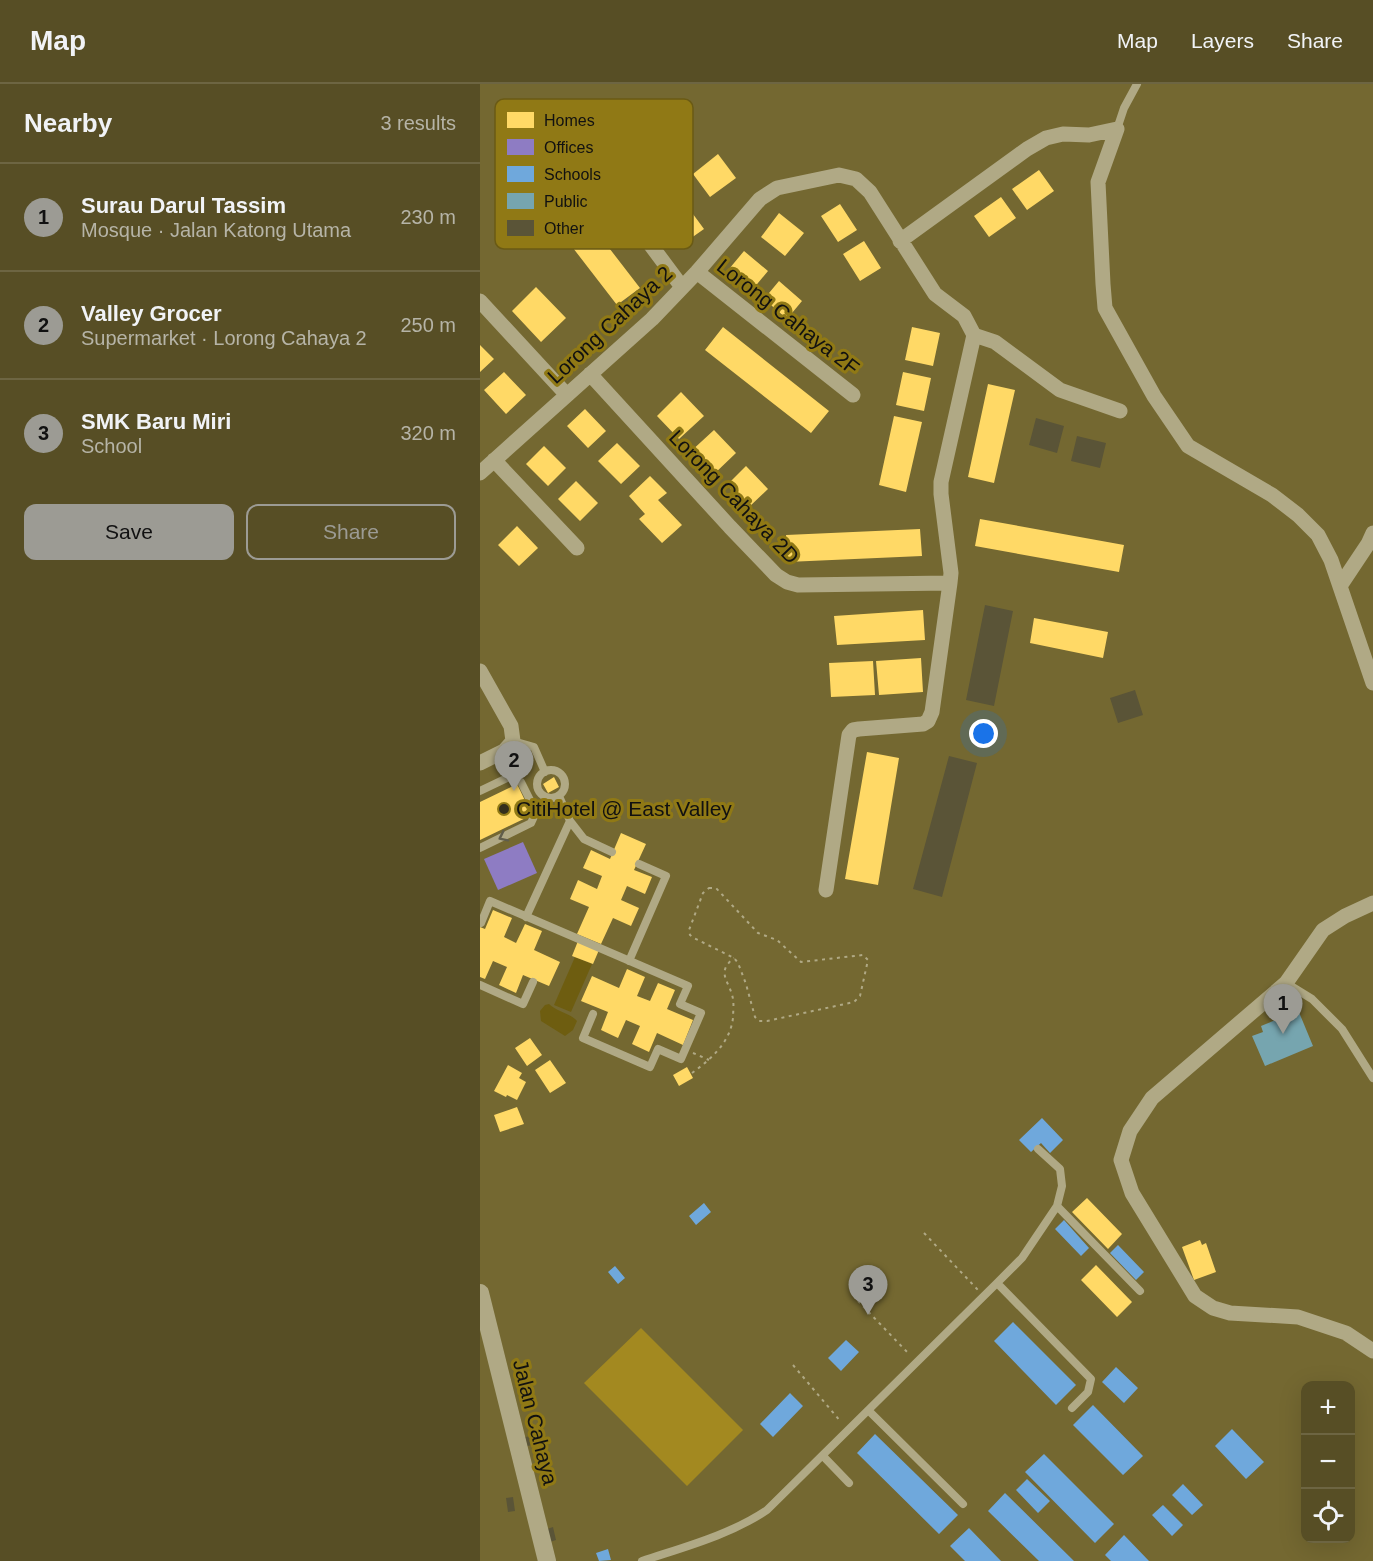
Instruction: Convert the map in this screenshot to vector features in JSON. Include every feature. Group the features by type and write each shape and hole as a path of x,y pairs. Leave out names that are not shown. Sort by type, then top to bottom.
{"street":[{"path":"900,241 1027,149 1046,138 1063,134 1089,135 1117,129"},
{"path":"1117,129 1098,182 1105,308 1150,387 1188,446 1272,495 1298,515 1318,535 1340,586 1373,683"},
{"name":"Lorong Cahaya 2","path":"480,472 651,319 697,272 760,199 777,188 839,175 856,178 870,192 935,294 964,316 974,336"},
{"path":"654,249 682,287"},
{"name":"Lorong Cahaya 2F","path":"697,272 853,395"},
{"path":"480,301 566,394"},
{"path":"826,890 849,735 853,730 859,729 923,724 928,721 932,712 951,573 941,482 974,336 995,342 1060,390 1120,411"},
{"name":"Lorong Cahaya 2D","path":"590,374 776,575 787,582 798,585 950,583"},
{"path":"494,460 577,548"},
{"path":"1340,586 1373,533"},
{"path":"480,671 511,726 513,741 504,751 480,763"},
{"path":"1373,903 1345,916 1323,930 1286,983 1152,1098 1130,1131 1121,1160 1132,1193 1195,1296 1213,1308 1230,1313 1298,1317 1346,1333 1373,1351"},
{"name":"Jalan Cahaya","path":"480,1293 547,1561"}],"lane":[{"path":"1117,129 1124,108 1137,84"},
{"path":"513,741 534,747 545,772"},
{"path":"554,770 562,775 565,789 559,796 545,797 539,791 537,782 545,772 554,770"},
{"path":"480,791 509,777 521,782 536,812 531,823 480,848"},
{"path":"559,796 570,821 584,839 612,852"},
{"path":"526,917 570,821"},
{"path":"629,961 666,876 639,864"},
{"path":"480,922 490,901 688,986 680,1004 701,1013 681,1059 658,1049 650,1067 583,1038 593,1014"},
{"path":"480,985 523,1004 533,982"},
{"path":"1286,983 1312,999 1342,1029 1373,1078"},
{"path":"642,1561 728,1532 752,1521 767,1510 1022,1258 1057,1206 1062,1186 1060,1169 1038,1149"},
{"path":"1057,1206 1140,1291"},
{"path":"997,1283 1090,1379 1088,1392 1072,1408"},
{"path":"869,1411 963,1504"},
{"path":"823,1456 849,1483"}],"path":[{"path":"709,888 716,888 758,933 777,940 801,962 863,955 868,960 860,996 854,1002 759,1021 755,1017 746,984 734,958 690,934 689,930 703,893 709,888"},
{"path":"692,1073 714,1056 725,1040 733,1020 733,999 724,969 734,958"},
{"path":"685,1049 709,1060"},
{"path":"924,1233 984,1296"},
{"path":"858,1301 917,1363"},
{"path":"793,1365 849,1431"}],"shaded area":[{"path":"575,957 592,964 571,1012 554,1005"},
{"path":"549,1004 577,1021 573,1030 565,1036 541,1021 540,1011"},
{"path":"641,1328 743,1430 687,1486 584,1383"}],"building: Homes":[{"path":"718,154 736,178 710,197 693,174"},
{"path":"1039,170 1054,191 1027,210 1012,189"},
{"path":"1001,197 1016,218 989,237 974,216"},
{"path":"840,204 857,230 838,242 821,216"},
{"path":"779,213 804,233 785,256 761,237"},
{"path":"693,214 704,229 693,237"},
{"path":"864,241 881,268 860,281 843,254"},
{"path":"574,249 610,249 640,288 617,305"},
{"path":"744,251 768,271 753,289 729,269"},
{"path":"779,281 802,301 787,319 764,299"},
{"path":"536,287 566,318 541,342 512,311"},
{"path":"723,327 829,411 811,433 705,350"},
{"path":"912,327 940,333 933,366 905,360"},
{"path":"480,345 494,359 480,372"},
{"path":"504,372 526,395 506,414 484,390"},
{"path":"903,372 931,378 924,411 896,405"},
{"path":"988,384 1015,390 994,483 968,477"},
{"path":"681,392 704,416 679,439 657,416"},
{"path":"585,409 606,431 588,448 567,426"},
{"path":"894,416 922,422 906,492 879,485"},
{"path":"714,430 736,453 712,476 689,453"},
{"path":"617,443 640,466 621,484 598,461"},
{"path":"544,446 566,468 548,486 526,464"},
{"path":"746,466 768,489 748,508 727,485"},
{"path":"650,476 667,493 658,500 682,525 662,543 639,519 645,514 629,496"},
{"path":"576,481 598,503 580,521 558,499"},
{"path":"980,519 1124,545 1119,572 975,546"},
{"path":"517,526 538,548 519,566 498,545"},
{"path":"920,529 922,556 787,562 786,535"},
{"path":"923,610 925,640 837,645 834,616"},
{"path":"1034,618 1108,632 1103,658 1030,643"},
{"path":"921,658 923,692 879,695 876,661"},
{"path":"873,661 875,695 831,697 829,663"},
{"path":"867,752 899,758 878,885 845,879"},
{"path":"554,777 559,787 548,793 543,784"},
{"name":"CitiHotel @ East Valley","path":"517,784 532,815 480,840 480,802"},
{"path":"621,833 646,844 634,870 652,877 645,894 627,886 621,900 639,908 631,926 613,918 601,944 577,934 589,907 570,899 578,880 597,889 602,876 583,868 591,850 610,859"},
{"path":"493,910 512,918 504,937 516,943 525,924 542,931 534,950 560,962 549,986 523,975 516,993 499,985 507,967 493,961 485,979 480,977 480,927 485,929"},
{"path":"578,941 599,950 593,964 572,956"},
{"path":"627,969 645,977 637,996 650,1001 658,983 675,990 667,1009 693,1020 683,1045 657,1033 649,1052 632,1044 640,1026 626,1020 618,1038 601,1030 608,1012 581,1001 592,976 619,988"},
{"path":"530,1038 542,1055 527,1066 515,1048"},
{"path":"550,1060 566,1083 550,1093 535,1070"},
{"path":"508,1065 522,1073 519,1078 526,1082 517,1100 494,1091"},
{"path":"687,1067 693,1078 679,1086 673,1075"},
{"path":"517,1107 524,1124 500,1132 494,1115"},
{"path":"1087,1198 1122,1234 1108,1249 1072,1212"},
{"path":"1200,1240 1202,1245 1206,1243 1216,1272 1194,1280 1182,1247"},
{"path":"1096,1265 1132,1302 1117,1317 1081,1280"}],"building: Offices":[{"path":"523,842 537,873 498,890 484,859"}],"building: Schools":[{"path":"1042,1118 1063,1140 1050,1153 1041,1143 1031,1152 1019,1140"},
{"path":"704,1203 711,1212 696,1225 689,1216"},
{"path":"1064,1220 1089,1248 1081,1256 1055,1229"},
{"path":"1118,1245 1144,1272 1136,1280 1110,1253"},
{"path":"615,1266 625,1278 618,1284 608,1272"},
{"path":"1013,1322 1076,1385 1056,1405 994,1341"},
{"path":"846,1340 859,1352 841,1371 828,1358"},
{"path":"1116,1367 1138,1388 1124,1403 1102,1382"},
{"path":"790,1393 803,1406 773,1437 760,1424"},
{"path":"1093,1405 1143,1456 1123,1475 1073,1425"},
{"path":"1232,1429 1264,1462 1246,1479 1215,1446"},
{"path":"875,1434 958,1515 939,1534 857,1453"},
{"path":"1044,1454 1114,1524 1095,1543 1025,1472"},
{"path":"1027,1479 1050,1501 1038,1513 1016,1490"},
{"path":"1183,1484 1203,1505 1192,1515 1172,1495"},
{"path":"1005,1493 1074,1561 1039,1561 988,1511"},
{"path":"1163,1505 1183,1525 1172,1536 1152,1515"},
{"path":"969,1528 1001,1561 965,1561 950,1546"},
{"path":"1124,1535 1149,1561 1111,1561 1105,1555"},
{"path":"608,1549 611,1560 599,1561 596,1553"}],"building: Public":[{"path":"1296,1005 1313,1046 1265,1066 1252,1036 1263,1032 1261,1026 1283,1017 1281,1011"}],"building: Other":[{"path":"1036,418 1064,426 1057,453 1029,445"},
{"path":"1077,436 1106,443 1100,468 1071,461"},
{"path":"985,605 1013,611 994,706 966,700"},
{"path":"1135,690 1143,715 1118,723 1110,698"},
{"path":"949,756 977,763 942,897 913,889"},
{"path":"532,1436 534,1445 527,1446 525,1437"},
{"path":"513,1497 515,1511 508,1512 506,1498"},
{"path":"553,1527 556,1540 550,1542 547,1529"}],"place":[{"name":"Valley Grocer","path":"514,791"},
{"name":"CitiHotel @ East Valley","path":"504,809"},
{"name":"Surau Darul Tassim","path":"1283,1034"},
{"name":"SMK Baru Miri","path":"868,1315"}]}
